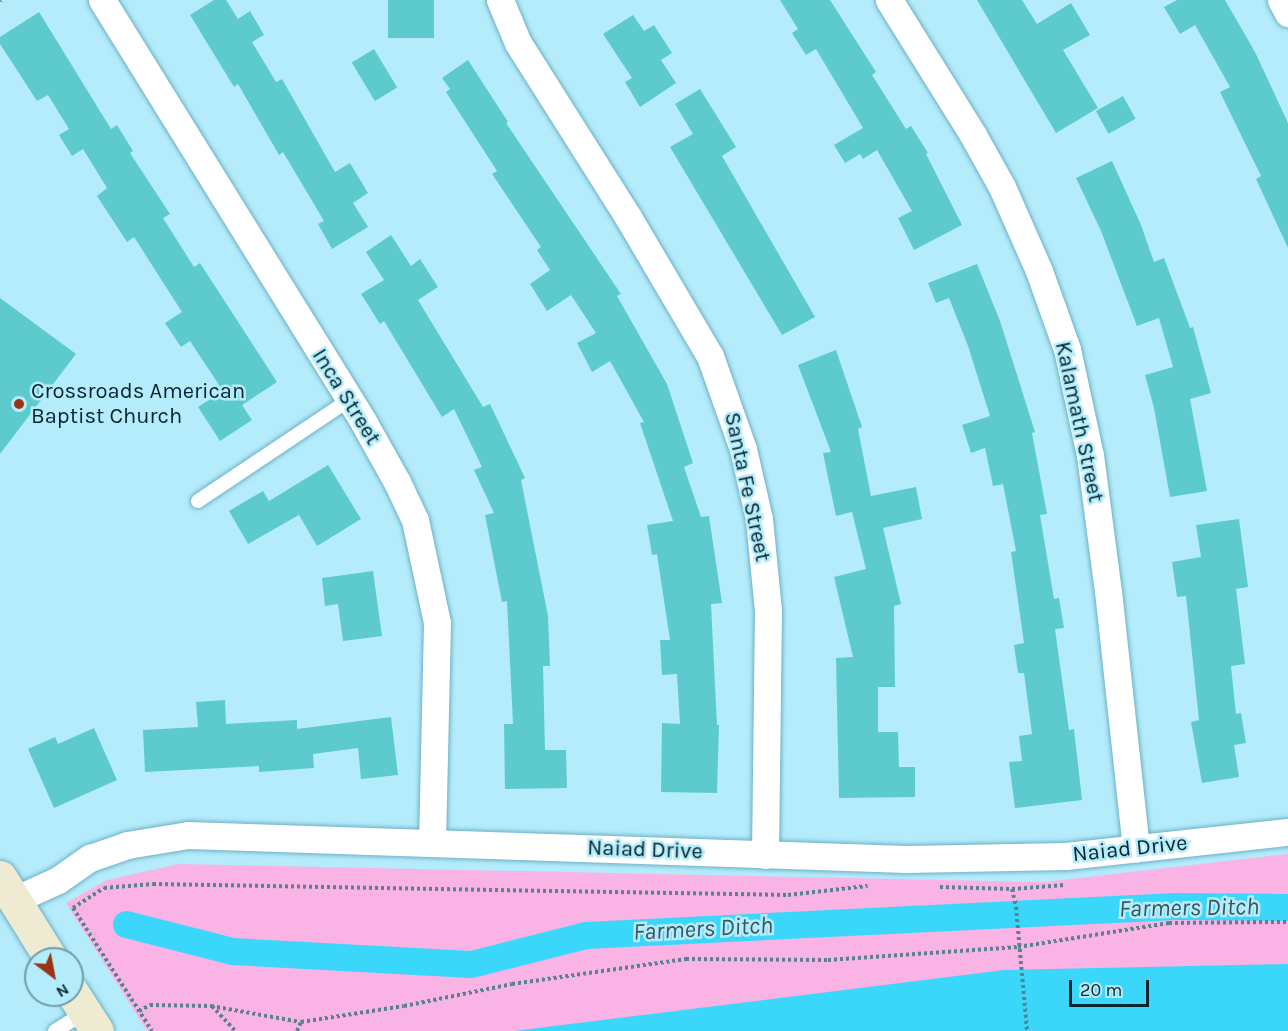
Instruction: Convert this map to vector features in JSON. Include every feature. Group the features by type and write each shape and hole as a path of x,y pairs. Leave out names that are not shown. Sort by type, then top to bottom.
{"main road":[{"path":"7,888 44,947"}],"street":[{"name":"Inca Street","path":"102,0 349,400 398,482 416,520 433,594 438,658 432,842"},
{"name":"Santa Fe Street","path":"500,0 518,43 628,217 710,356 743,449 759,519 768,610 765,855"},
{"name":"Kalamath Street","path":"889,0 973,135 1002,187 1039,271 1067,349 1090,455 1108,591 1136,848"},
{"path":"1281,0 1288,14"},
{"name":"Naiad Drive","path":"7,888 58,880 90,858 127,844 168,837 432,842 906,859 1010,858 1288,832"}],"lane":[{"path":"198,501 349,400"},
{"path":"55,1031 84,1012"}],"path":[{"path":"58,880 73,908 152,1031"},
{"path":"73,908 104,888 153,884 788,895 870,886"},
{"path":"929,887 1012,889 1068,885"},
{"path":"1012,889 1016,907 1027,1031"},
{"path":"139,1011 150,1005 211,1006 302,1022 404,1006 512,984 686,959 828,960 1018,947 1169,923 1288,922"},
{"path":"211,1006 235,1031"},
{"path":"297,1031 302,1022"}],"shaded area":[{"path":"1288,854 1288,1031 147,1031 66,903 107,880 178,864 1044,882"}],"water":[{"path":"1288,964 1288,1031 514,1031 1004,970"}],"building":[{"path":"214,0 226,0 238,19 250,11 264,35 252,42 276,82 282,79 335,172 350,163 368,193 353,203 368,227 332,249 318,224 324,221 283,152 279,155 238,84 234,87 190,15"},
{"path":"388,0 434,0 434,38 388,38"},
{"path":"780,0 830,0 876,72 872,75 906,129 911,126 928,153 926,154 962,225 914,250 898,218 912,211 877,150 863,159 860,154 845,163 834,145 863,128 816,49 806,55 792,33 798,29"},
{"path":"977,0 1022,0 1037,24 1071,3 1090,35 1063,50 1098,108 1056,133"},
{"path":"1177,0 1225,0 1255,52 1288,123 1288,248 1256,179 1261,176 1220,92 1230,87 1195,25 1180,34 1164,7"},
{"path":"39,12 111,129 117,125 133,151 130,153 170,214 163,218 194,267 200,263 277,382 242,405 252,420 220,441 198,407 223,391 190,341 181,347 165,323 182,312 134,237 127,242 97,196 107,188 83,149 72,156 59,135 69,129 48,95 37,101 0,44 0,37"},
{"path":"633,15 644,31 654,25 672,53 661,60 676,83 640,107 625,82 632,78 603,34"},
{"path":"374,49 397,88 375,101 352,62"},
{"path":"468,60 508,122 506,123 621,294 617,296 667,384 693,463 684,467 701,517 709,516 722,603 711,604 717,725 719,725 717,793 661,792 662,723 680,724 677,674 662,675 660,640 670,640 657,554 652,555 647,525 673,521 640,423 644,422 610,361 592,372 577,343 596,333 571,295 547,311 530,284 550,270 537,250 541,247 492,174 497,171 446,92 450,89 442,78"},
{"path":"700,89 736,147 722,156 815,317 782,335 670,147 693,134 675,104"},
{"path":"1123,96 1136,119 1108,134 1096,111"},
{"path":"1112,161 1141,225 1154,262 1164,258 1190,328 1193,327 1211,393 1190,399 1207,491 1170,497 1154,408 1145,375 1173,367 1159,318 1137,326 1101,231 1076,178"},
{"path":"391,235 411,266 420,259 438,287 418,300 483,407 490,404 525,478 521,480 548,616 550,666 543,666 545,750 566,750 567,788 505,789 504,724 513,724 507,601 502,602 485,515 494,513 474,470 482,467 454,409 442,417 384,321 380,324 361,294 384,280 366,252"},
{"path":"977,264 1000,321 1035,432 1032,433 1047,514 1040,515 1054,599 1059,598 1064,628 1055,629 1069,730 1074,729 1082,800 1015,808 1009,762 1022,761 1019,736 1032,734 1024,673 1018,673 1014,645 1024,643 1011,552 1016,551 1003,484 993,486 985,448 971,453 962,425 990,416 968,346 949,298 936,303 928,283"},
{"name":"Crossroads American Baptist Church","path":"0,298 76,354 0,454"},
{"path":"836,350 862,427 858,429 871,496 916,487 922,519 883,528 901,604 894,606 895,687 878,687 878,732 898,732 899,767 915,767 915,797 839,798 836,658 853,657 834,577 866,569 852,512 836,516 823,453 831,452 798,365"},
{"path":"328,465 361,519 317,546 299,515 248,544 229,511 263,491 269,501"},
{"path":"1239,519 1248,587 1236,589 1245,664 1231,666 1236,714 1241,713 1246,743 1234,745 1239,777 1202,783 1191,722 1199,720 1186,596 1177,597 1172,562 1201,557 1196,525"},
{"path":"373,571 382,636 343,641 338,604 325,606 322,578"},
{"path":"225,700 226,724 297,720 297,729 391,717 398,775 361,779 358,748 313,754 314,768 259,772 259,766 145,772 143,730 198,727 196,702"},
{"path":"94,728 117,780 54,808 28,749 55,737 58,744"}],"waterway":[{"name":"Farmers Ditch","path":"126,924 232,951 471,964 586,935 1175,906 1288,907"}],"place":[{"name":"Crossroads American Baptist Church","path":"19,404"}]}
